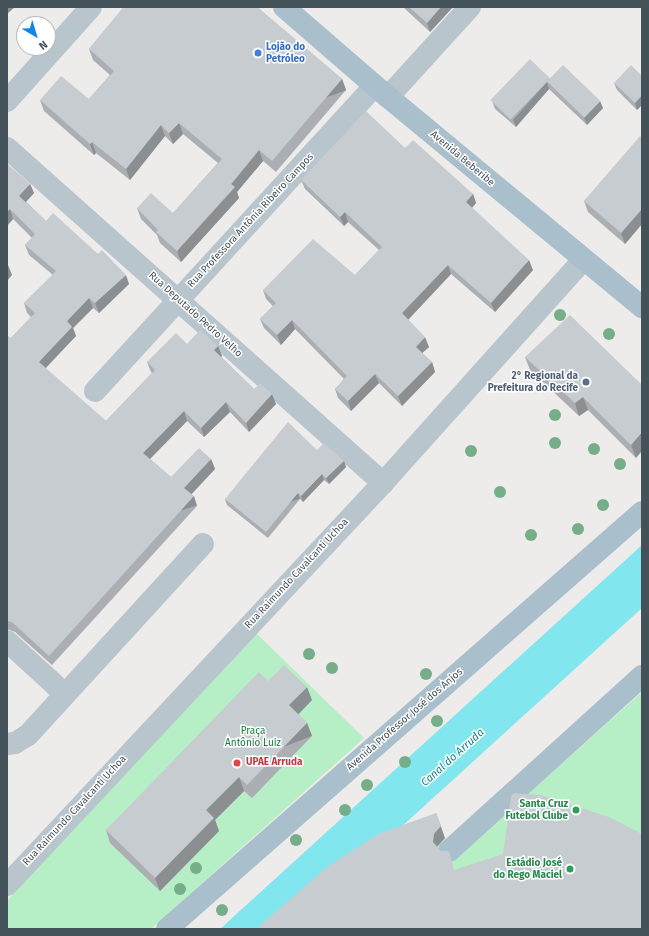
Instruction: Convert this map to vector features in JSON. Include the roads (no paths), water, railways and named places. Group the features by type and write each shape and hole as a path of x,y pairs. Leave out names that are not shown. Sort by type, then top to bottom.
{"main road":[{"name":"Avenida Beberibe","path":"284,7 381,92 583,260 642,307"},
{"name":"Avenida Professor José dos Anjos","path":"167,929 642,512"},
{"path":"449,851 642,676"}],"street":[{"path":"7,101 91,7"},
{"name":"Rua Professora Antônia Ribeiro Campos","path":"95,391 178,300 381,92 470,7"},
{"name":"Rua Deputado Pedro Velho","path":"7,148 383,483"},
{"name":"Rua Raimundo Cavalcanti Uchoa","path":"7,885 383,483 583,260"},
{"path":"7,744 15,743 28,735 203,544"},
{"path":"7,641 65,694"}],"water":[{"name":"Canal do Arruda","path":"642,545 642,608 289,929 220,929"}],"place":[{"name":"Lojão do Petróleo","path":"258,53"},
{"name":"2° Regional da Prefeitura do Recife","path":"586,382"},
{"name":"UPAE Arruda","path":"237,763"},
{"name":"Santa Cruz Futebol Clube","path":"576,810"},
{"name":"Estádio José do Rego Maciel","path":"570,869"}],"park label":[{"name":"Praça Antônio Luiz","path":"253,736"}]}
